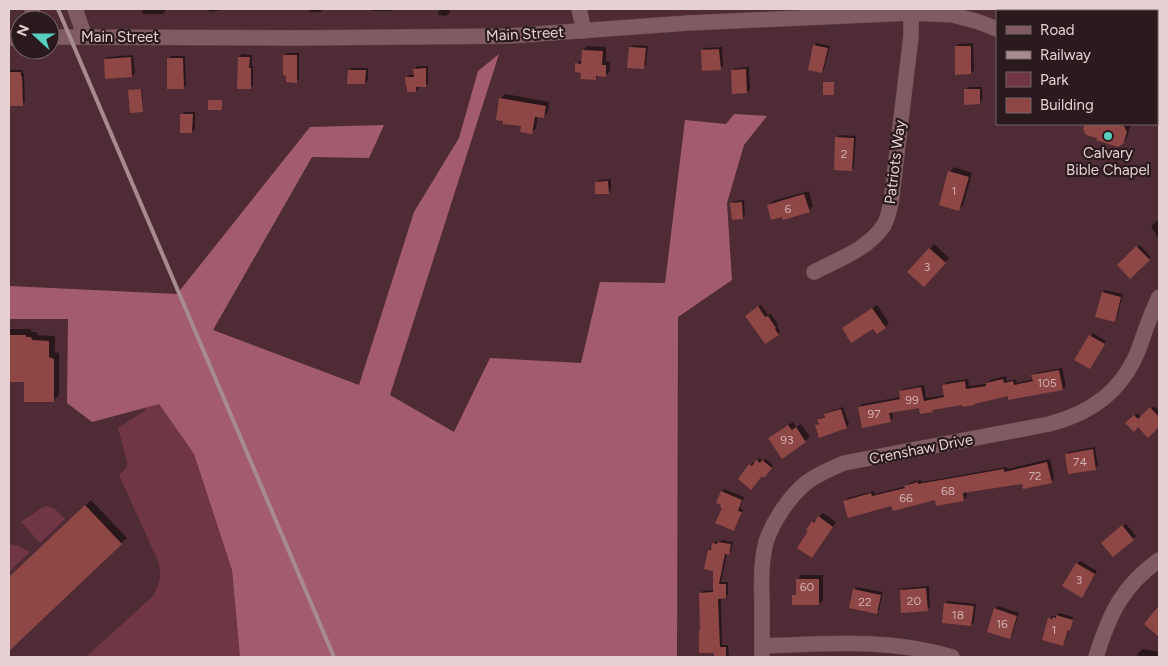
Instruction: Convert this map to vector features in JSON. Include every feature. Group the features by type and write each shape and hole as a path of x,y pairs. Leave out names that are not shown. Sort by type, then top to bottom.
{"street":[{"path":"75,9 85,37"},
{"path":"579,9 584,30"},
{"name":"Main Street","path":"60,37 352,38 509,36 688,23 911,13 953,15 979,22 996,30"},
{"name":"Patriots Way","path":"814,272 865,245 880,231 886,219 891,202 911,36 911,13"},
{"name":"Crenshaw Drive","path":"762,652 762,582 766,542 773,526 784,509 793,496 807,482 844,463 1049,424 1066,420 1082,413 1096,405 1109,394 1121,380 1137,352 1151,312 1159,297"},
{"path":"1096,657 1108,620 1119,601 1133,582 1159,560"},
{"path":"762,652 854,643 889,644 928,650 952,657"}],"green space":[{"path":"159,404 194,454 232,570 240,657 86,657 152,597 158,585 160,577 159,563 119,475 127,467 127,461 118,428 145,411 146,407"},
{"path":"47,506 56,510 65,519 40,543 21,522"},
{"path":"9,544 30,552 9,572"}],"shaded area":[{"path":"499,54 390,395 454,432 490,358 581,363 600,282 665,283 685,120 726,124 734,114 767,116 744,145 727,203 732,280 678,317 677,657 240,657 232,570 194,454 159,404 92,422 67,403 68,319 9,319 9,286 177,294 310,127 384,125 369,158 312,157 213,330 359,385 414,212 459,138 478,71"}],"building":[{"path":"813,45 828,48 822,73 808,70"},
{"path":"955,46 971,46 971,74 955,75"},
{"path":"629,47 646,48 644,69 627,68"},
{"path":"719,49 721,70 702,71 701,50"},
{"path":"582,50 603,51 602,65 606,65 606,77 596,76 596,80 580,79 581,73 575,72 575,63 581,64"},
{"path":"283,55 297,55 297,83 286,82 286,76 283,75"},
{"path":"131,57 132,77 105,79 104,59"},
{"path":"238,57 250,57 251,89 237,89"},
{"path":"167,58 183,58 184,89 167,89"},
{"path":"426,68 426,87 416,87 416,92 407,92 405,77 414,77 413,69"},
{"path":"746,69 747,93 732,94 731,70"},
{"path":"348,70 366,70 365,84 347,84"},
{"path":"9,72 21,72 23,106 9,106"},
{"path":"823,82 834,82 834,95 823,95"},
{"path":"141,89 143,112 130,113 128,90"},
{"path":"964,89 980,89 980,104 964,105"},
{"path":"499,98 546,106 544,118 535,117 532,134 520,132 521,126 503,124 503,121 496,120"},
{"path":"208,100 222,100 222,110 208,110"},
{"path":"180,114 193,114 192,133 180,133"},
{"name":"Calvary Bible Chapel","path":"1085,125 1120,125 1124,126 1127,132 1123,144 1118,147 1086,135 1083,129"},
{"path":"835,137 854,138 852,171 834,170"},
{"path":"948,171 969,177 959,211 939,205"},
{"path":"608,181 609,194 595,194 595,182"},
{"path":"804,194 810,212 783,220 782,217 771,220 767,205"},
{"path":"742,202 743,219 732,220 730,203"},
{"path":"1136,246 1150,260 1130,279 1117,265"},
{"path":"929,248 946,263 924,287 907,272"},
{"path":"1102,292 1121,297 1115,322 1095,317"},
{"path":"758,306 765,317 768,316 779,335 765,344 745,316"},
{"path":"872,308 886,328 877,334 873,329 851,343 842,328"},
{"path":"9,335 26,335 26,337 31,337 32,340 49,341 49,357 54,359 54,402 24,402 24,382 9,382"},
{"path":"1089,335 1105,344 1090,369 1074,360"},
{"path":"1059,370 1063,390 1008,400 1008,396 974,405 932,410 933,412 920,414 919,408 889,413 891,422 862,428 858,407 900,399 899,391 921,387 924,401 944,397 942,385 965,381 966,389 986,386 986,383 1003,379 1004,383 1013,381 1014,385 1033,381 1031,375"},
{"path":"1150,407 1159,417 1159,427 1148,438 1138,427 1134,432 1125,423 1134,415 1138,419"},
{"path":"841,409 847,428 819,438 815,425 819,424 817,420 825,417 824,414"},
{"path":"788,425 792,430 796,427 806,442 782,459 768,438"},
{"path":"1093,449 1096,470 1068,474 1065,454"},
{"path":"756,460 760,463 762,460 772,468 764,478 762,476 751,490 738,479 749,464 752,466"},
{"path":"1047,462 1052,483 1023,489 1022,484 963,493 964,501 936,506 935,500 893,511 891,506 848,518 843,501 871,493 872,496 905,488 904,486 918,482 918,484 1004,469 1004,472"},
{"path":"721,491 742,500 738,511 742,512 734,531 715,523 722,508 720,507 721,505 716,503"},
{"path":"85,505 122,544 9,651 9,577"},
{"path":"818,516 833,527 812,558 797,548 808,531 806,530 812,521 814,523"},
{"path":"1122,525 1134,540 1113,557 1101,543"},
{"path":"718,542 731,544 729,555 725,554 719,584 726,584 726,598 718,599 720,647 726,647 726,657 714,657 714,653 699,653 699,593 713,592 713,571 704,569 708,550 711,550 712,543 717,544"},
{"path":"1076,563 1095,574 1082,598 1062,586"},
{"path":"796,579 819,579 819,605 792,605 792,595 796,595"},
{"path":"926,588 928,611 901,613 900,590"},
{"path":"853,589 881,595 877,614 849,608"},
{"path":"944,603 974,606 971,626 942,623"},
{"path":"1159,605 1159,637 1144,624"},
{"path":"994,608 1017,616 1010,639 987,632"},
{"path":"1056,615 1073,620 1063,646 1042,640 1048,618 1056,618"}],"railway":[{"path":"58,9 334,657"}],"place":[{"name":"Calvary Bible Chapel","path":"1108,136"}]}
